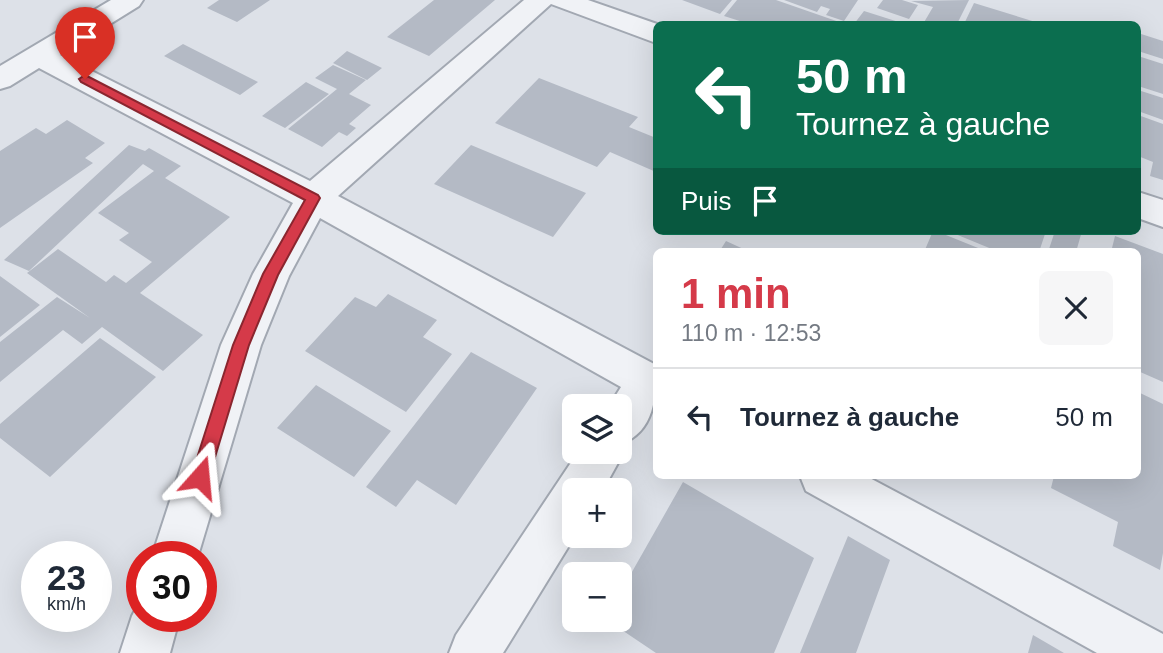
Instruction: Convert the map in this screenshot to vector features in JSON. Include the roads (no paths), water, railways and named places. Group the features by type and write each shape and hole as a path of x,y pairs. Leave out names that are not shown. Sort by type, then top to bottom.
{"street":[{"path":"0,79 130,0"},
{"path":"180,541 241,345 271,274 313,198 540,0"},
{"path":"562,0 653,33"},
{"path":"40,56 313,198 652,383 632,409"},
{"path":"1141,206 1163,214"},
{"path":"828,479 1147,653"},
{"path":"474,653 562,515"},
{"path":"145,653 151,632"}]}
